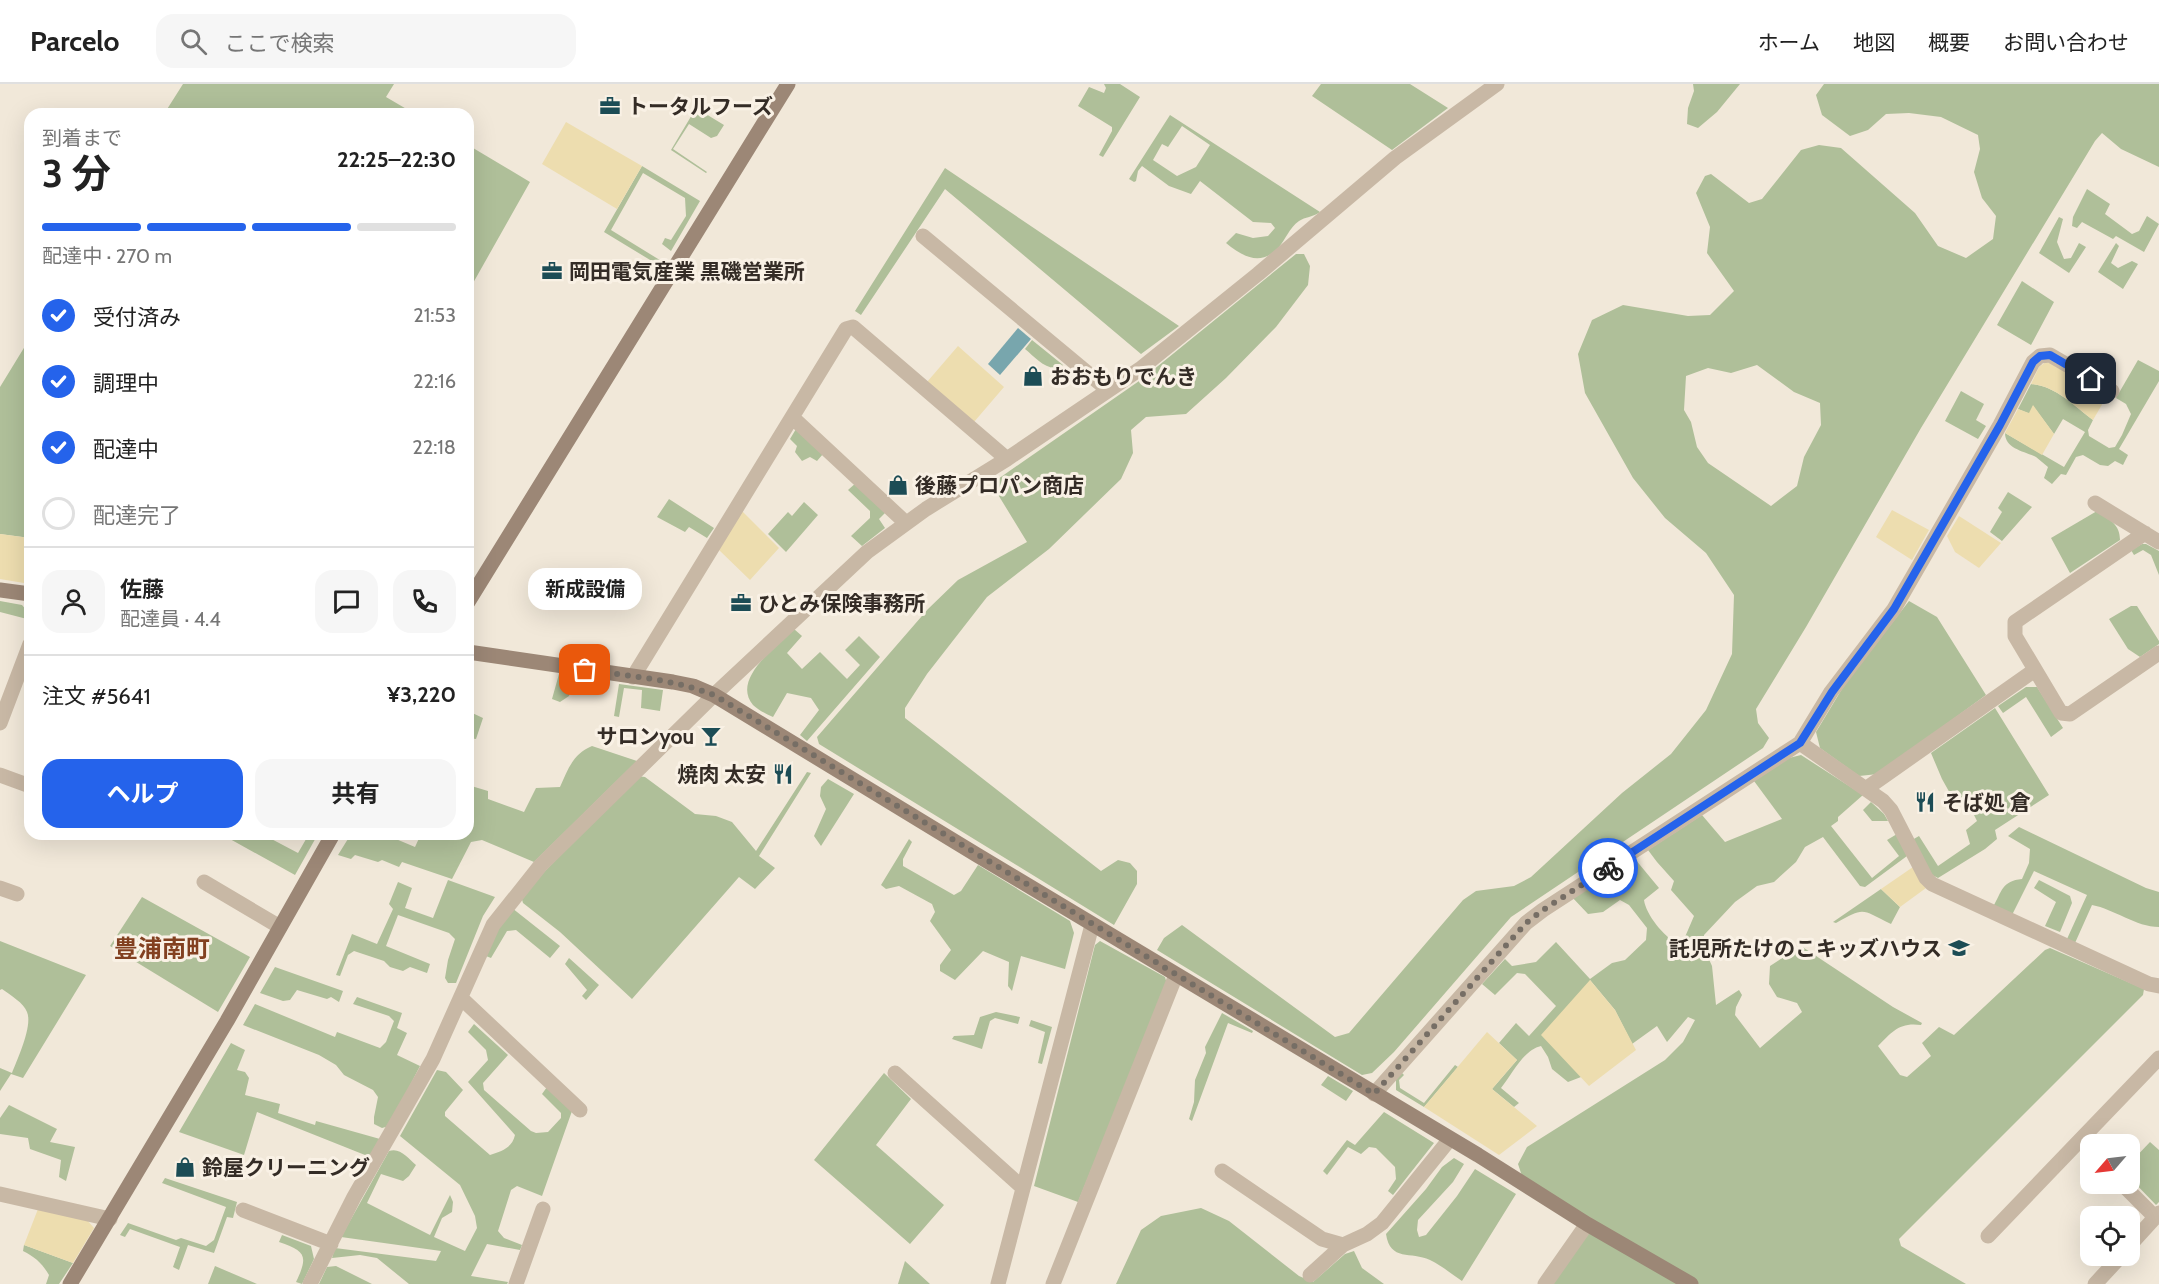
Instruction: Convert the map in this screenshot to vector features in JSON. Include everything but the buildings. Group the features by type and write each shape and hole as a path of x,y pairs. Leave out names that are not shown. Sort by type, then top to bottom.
{"street":[{"path":"474,592 788,84"},
{"path":"310,1284 354,1197 433,1059 493,925 540,866 714,695 867,552 906,523 1007,459 1140,369 1258,274 1395,158 1497,84"},
{"path":"924,237 1108,390"},
{"path":"633,677 846,329 854,327 1007,459"},
{"path":"1374,1094 1526,923 1800,743 1832,692 1894,609 2000,425 2033,362 2040,356 2050,355 2112,391"},
{"path":"792,417 906,523"},
{"path":"2095,503 2159,542"},
{"path":"2145,533 2015,622 2014,636 2061,713 2070,714 2159,653"},
{"path":"0,590 24,593"},
{"path":"474,653 683,684 714,695 1587,1224 1691,1284"},
{"path":"0,723 24,660"},
{"path":"1867,788 2035,670"},
{"path":"1800,743 1867,788 1891,810 1926,878 1932,884 2149,984 2159,986"},
{"path":"0,775 24,784"},
{"path":"70,1284 330,840"},
{"path":"204,882 280,927"},
{"path":"0,888 17,894"},
{"path":"998,1284 1092,925"},
{"path":"1053,1284 1176,975"},
{"path":"460,998 580,1110"},
{"path":"2086,1134 2159,1058"},
{"path":"895,1073 1023,1188"},
{"path":"1310,1275 1343,1245 1367,1234 1382,1223 1450,1139"},
{"path":"1988,1236 2080,1140"},
{"path":"1222,1171 1323,1239 1343,1245"},
{"path":"0,1194 110,1219"},
{"path":"2133,1194 2157,1215 2140,1234"},
{"path":"516,1284 543,1209"},
{"path":"243,1210 331,1244"},
{"path":"1545,1284 1587,1224"},
{"path":"2096,1284 2112,1266"}],"green space":[{"path":"183,84 394,84 386,97 405,108 168,108"},
{"path":"1104,84 1120,84 1140,97 1103,157 1099,155 1112,127 1078,106 1089,87 1104,93 1106,88"},
{"path":"1321,84 1410,84 1448,108 1392,150 1312,96"},
{"path":"1693,84 1740,84 1717,112 1698,128 1687,124 1688,108 1694,91"},
{"path":"1824,84 2159,84 2159,167 2121,149 2102,133 2095,141 1921,428 1756,709 1758,723 1769,738 1763,748 1511,917 1394,1052 1372,1073 1362,1075 1157,950 1164,938 1182,925 1335,1037 1349,1033 1463,900 1476,891 1514,886 1531,877 1622,793 1671,754 1706,710 1732,654 1734,595 1706,553 1665,518 1633,478 1585,393 1578,354 1592,320 1623,305 1688,316 1710,315 1734,291 1707,253 1710,227 1696,193 1705,176 1711,174 1749,203 1762,199 1801,150 1819,145 1841,148 1915,213 1938,246 1966,258 1993,239 1996,216 1982,198 1974,172 1980,149 1978,135 1941,117 1909,113 1886,114 1868,130 1850,136 1822,115 1816,95","holes":["1757,365 1794,392 1820,403 1821,425 1804,457 1797,486 1771,506 1708,463 1697,447 1691,422 1684,410 1686,376 1708,368 1731,373"]},
{"path":"696,108 724,125 717,136 711,138 689,124 673,149 706,173 671,150"},
{"path":"1170,115 1320,212 1296,224 1272,253 1266,257 1252,258 1226,243 1236,233 1253,238 1268,236 1275,228 1271,223 1253,222 1200,181 1191,194 1169,186 1142,166 1138,171 1136,181 1129,179","holes":["1182,126 1210,145 1196,167 1177,176 1153,160 1162,144 1168,147"]},
{"path":"474,149 530,182 474,281"},
{"path":"642,166 700,201 671,251 662,244 665,238 671,240 686,216 685,198 643,173 611,230 663,262 660,266 604,232"},
{"path":"945,168 1179,326 1141,354 945,189 861,315 855,311"},
{"path":"2087,189 2110,204 2105,214 2132,234 2139,231 2147,216 2159,224 2144,252 2116,236 2113,239 2082,222 2077,228 2072,226 2073,217"},
{"path":"2059,217 2063,219 2057,242 2064,259 2071,258 2079,243 2086,247 2069,273 2039,253"},
{"path":"2116,243 2119,246 2111,263 2118,268 2132,261 2138,264 2123,289 2098,272"},
{"path":"1296,254 1304,254 1310,266 1308,285 1276,327 1226,378 1186,414 1146,417 1131,430 1133,453 1121,479 1049,549 987,597 927,674 905,708 905,718 1101,871 1118,860 1130,863 1137,871 1137,884 1114,925 819,744 817,737 928,609 958,580 1027,542 994,488 998,479 1142,379"},
{"path":"2022,281 2054,302 2031,345 1997,325"},
{"path":"1032,340 1063,365 1053,368 1038,360 1025,349"},
{"path":"24,348 24,537 0,534 0,387"},
{"path":"2138,360 2159,371 2159,381 2119,449 2128,455 2123,465 2115,461 2108,466 2100,465 2083,455 2076,457 2066,475 2061,474 2052,484 2044,478 2048,467 2036,457 2008,443 2005,433 2064,467 2085,432 2063,419 2054,434 2033,406 2030,414 2018,409 2031,384 2049,388 2072,403 2093,420 2088,430 2089,436 2109,448 2115,447 2131,414 2126,404 2116,398"},
{"path":"1961,391 1984,404 1976,420 1986,426 1978,439 1945,421"},
{"path":"796,429 823,454 817,461 810,457 802,461 795,452 797,446 790,439"},
{"path":"857,482 887,511 879,519 885,528 862,546 851,536 870,518 870,511 848,490"},
{"path":"2008,492 2032,507 2002,541 1990,532 2002,512 1998,508"},
{"path":"669,499 714,528 707,538 689,527 685,532 657,517"},
{"path":"804,502 818,515 786,552 768,534 788,512 792,516"},
{"path":"2097,511 2116,526 2120,540 2070,573 2051,538"},
{"path":"2142,544 2159,551 2159,575 2151,555 2143,550 2134,555 2131,550"},
{"path":"0,601 22,605 24,618 0,612"},
{"path":"1909,601 1937,617 1986,695 1878,774 1859,776 1820,748 1816,732 1845,684"},
{"path":"2131,606 2137,606 2159,641 2159,644 2140,657 2128,649 2109,619"},
{"path":"794,629 802,636 787,653 802,669 820,652 847,679 860,665 845,650 859,636 880,657 807,741 800,735 819,710 811,698 787,693 773,717 755,707 748,695 748,685 752,674 768,654"},
{"path":"559,674 575,678 569,696 560,702 552,699"},
{"path":"619,684 663,690 660,711 641,708 642,690 624,688 619,717 614,716"},
{"path":"2026,687 2037,687 2063,728 2051,737 2026,697 2003,713 1998,706"},
{"path":"1995,708 2049,795 1995,830 1997,839 1985,849 1938,878 1930,874 1912,840 1919,836 1938,866 1970,844 1966,830 1977,821 1966,799 1956,804 1931,753"},
{"path":"474,714 483,718 476,739 474,739"},
{"path":"592,746 637,761 534,862 482,840 471,842 452,879 402,862 399,867 382,860 378,862 355,855 351,859 338,855 347,840 398,840 415,847 418,840 474,840 474,787 488,791 488,799 524,812 536,788 560,787 569,768 585,749"},
{"path":"1801,755 1863,795 1831,826 1872,878 1899,856 1887,840 1897,834 1907,856 1865,887 1860,886 1823,837 1805,847 1796,862 1774,882 1757,886 1735,902 1704,935 1704,948 1712,966 1716,1005 1739,990 1742,995 1735,1015 1760,1048 1802,1012 1797,1003 1777,997 1769,984 1770,966 1801,946 1893,1007 1922,1023 1897,1029 1878,1046 1900,1075 1907,1077 1931,1056 1922,1043 1939,1027 1954,1035 2045,950 2050,948 2144,989 2143,995 1899,1239 1901,1246 1966,1284 1552,1284 1592,1224 1524,1182 1518,1164 1527,1147 1665,1060 1683,1042 1695,1020 1688,1017 1667,1042 1657,1026 1632,1044 1615,1010 1590,980 1581,1077 1568,1082 1552,1069 1541,1046 1535,1048 1523,1058 1501,1088 1519,1103 1514,1107 1492,1089 1517,1060 1499,1043 1516,1023 1529,1036 1556,1006 1525,974 1517,973 1495,995 1482,984 1505,959 1512,966 1536,962 1556,942 1590,979 1612,963 1625,960 1646,940 1647,928 1629,905 1620,900 1603,912 1588,914 1571,896 1635,859 1659,888 1644,900 1645,906 1661,931 1677,944 1685,937 1694,916 1671,890 1674,881 1648,850 1702,815 1725,842 1782,819 1754,781 1789,758"},
{"path":"807,772 811,773 759,856 775,868 755,889 739,877 632,999 560,932 523,903 521,896 637,776 645,777 695,814 716,816 732,822 756,851"},
{"path":"828,779 854,794 821,846 814,836 826,809 820,796 821,787"},
{"path":"1871,802 1888,821 1872,821 1863,810"},
{"path":"2019,827 2146,888 2159,892 2159,927 2142,924 2092,905 2075,943 2067,939 2087,895 2034,871 2012,915 1993,907 2006,885 2022,879 2029,863 2030,849 2008,836"},
{"path":"909,839 912,842 903,859 903,866 954,895 961,891 978,865 1070,921 1074,933 1065,969 1021,956 1012,991 1008,986 1009,962 983,951 955,980 940,971 940,965 951,950 930,921 935,912 932,904 899,886 886,889 881,885"},
{"path":"232,840 273,840 298,853 306,840 315,840 295,875"},
{"path":"448,880 495,897 483,916 456,983 448,983 445,978 455,939 449,933 398,915 386,946 430,964 427,973 410,967 403,971 390,967 384,961 354,951 348,955 340,976 336,975 352,934 377,944 393,909 389,904 398,882 412,888 405,908 433,918"},
{"path":"2039,880 2070,896 2072,903 2060,932 2045,926 2056,902 2034,888"},
{"path":"1881,889 1900,907 1891,924 1864,912 1853,914 1836,923 1833,922"},
{"path":"142,897 250,957 218,1012 110,946"},
{"path":"512,908 560,946 550,958 516,930 507,931 491,958 486,956 498,927"},
{"path":"0,941 86,975 23,1078 11,1074 0,1091 0,1068 12,1073 24,1043 28,1018 20,1002 2,989 0,990"},
{"path":"1100,941 1165,977 1167,984 1078,1202 1034,1186 1095,945"},
{"path":"569,958 599,985 586,1000 582,996 587,990 565,964"},
{"path":"275,967 343,991 339,1002 331,997 327,999 297,990 290,1000 283,1001 260,993"},
{"path":"357,997 402,1013 397,1028 407,1033 397,1055 420,1066 389,1126 382,1128 374,1124 378,1097 373,1090 344,1075 336,1065 319,1055 243,1025 255,1004 335,1037 337,1032 380,1048 386,1042 394,1021 389,1016 353,1004"},
{"path":"996,1012 1020,1017 1018,1024 995,1018 990,1021 982,1049 952,1039 954,1036 974,1035 980,1017"},
{"path":"1222,1013 1253,1031 1252,1033 1228,1023 1192,1121 1189,1119 1194,1102 1195,1080 1206,1053 1205,1047"},
{"path":"1031,1020 1052,1027 1042,1064 1038,1063 1045,1032 1029,1026"},
{"path":"474,1024 508,1055 483,1083 484,1090 536,1133 548,1132 561,1118 561,1113 542,1094 547,1087 572,1111 542,1196 517,1186 511,1190 498,1231 504,1238 522,1245 520,1250 487,1244 471,1276 508,1282 507,1284 409,1284 377,1258 360,1255 332,1258 335,1248 436,1261 441,1251 341,1237 389,1151 393,1150 404,1154 416,1165 403,1181 381,1174 367,1203 430,1235 450,1195 453,1202 452,1212 442,1218 434,1237 465,1251 477,1228 475,1216 460,1185 400,1136 437,1070 446,1072 463,1090 445,1112 445,1116 490,1155 512,1143 515,1135 468,1082 488,1060 486,1050 468,1032"},
{"path":"231,1043 245,1050 237,1070 245,1072 249,1078 245,1095 280,1104 278,1113 315,1125 316,1121 380,1139 370,1157 257,1112 244,1155 179,1132"},
{"path":"1455,1065 1458,1067 1424,1107 1396,1090 1396,1078 1402,1073 1404,1075 1399,1080 1400,1088 1424,1103"},
{"path":"884,1073 911,1099 876,1145 944,1205 910,1244 814,1160"},
{"path":"1328,1076 1353,1091 1346,1101 1321,1085"},
{"path":"9,1105 57,1129 50,1142 75,1147 66,1181 59,1177 61,1160 30,1149 28,1138 0,1134 0,1118"},
{"path":"1384,1112 1434,1143 1393,1195 1388,1191 1396,1179 1395,1167 1376,1148 1369,1147 1361,1154 1348,1147 1327,1175 1323,1171 1347,1140 1355,1145"},
{"path":"2150,1142 2159,1150 2159,1202 2156,1205 2140,1188 2140,1152"},
{"path":"1454,1158 1464,1164 1453,1182 1418,1220 1419,1237 1426,1235 1475,1169 1516,1194 1462,1281 1430,1260 1402,1254 1392,1249 1386,1234 1426,1189 1442,1167"},
{"path":"165,1178 237,1202 233,1218 227,1217 214,1253 188,1245 179,1270 173,1267 180,1247 130,1229 125,1237 120,1235 128,1223 176,1240 181,1238 206,1246 214,1240 226,1207 162,1183"},
{"path":"1201,1208 1229,1221 1299,1276 1313,1282 1345,1254 1354,1251 1362,1268 1384,1284 1116,1284 1141,1230 1161,1216"},
{"path":"282,1235 311,1246 314,1259 302,1284 296,1282 302,1266 302,1255 294,1248 279,1242"},
{"path":"24,1245 73,1263 59,1284 46,1284 49,1275 38,1261 23,1251"},
{"path":"905,1261 930,1284 898,1284"},
{"path":"215,1266 257,1284 208,1284"},
{"path":"336,1266 372,1284 319,1284 327,1267"}],"sand":[{"path":"566,122 642,166 617,209 542,164"},
{"path":"958,346 1004,387 974,422 927,382"},
{"path":"2046,362 2107,396 2093,420 2049,388 2031,384 2039,367"},
{"path":"2033,405 2054,434 2042,455 2005,433 2018,409 2029,413"},
{"path":"740,509 779,548 750,580 719,550"},
{"path":"1892,510 1929,530 1912,560 1876,537"},
{"path":"1959,516 2001,543 1979,568 1955,552 1947,536"},
{"path":"0,534 24,537 24,583 0,579"},
{"path":"1913,867 1926,888 1900,907 1881,889"},
{"path":"1590,980 1615,1010 1636,1050 1589,1086 1541,1035"},
{"path":"1487,1032 1517,1060 1492,1089 1537,1126 1499,1155 1424,1107"},
{"path":"38,1209 87,1220 94,1228 73,1263 24,1245"}],"water":[{"path":"1018,328 1031,339 1000,375 988,364"}],"way so far":[{"path":"585,670 673,682 714,695 1374,1094 1526,923 1608,868"}],"place":[{"name":"トータルフーズ","path":"610,106"},
{"name":"岡田電気産業 黒磯営業所","path":"552,271"},
{"name":"おおもりでんき","path":"1033,376"},
{"name":"後藤プロパン商店","path":"898,485"},
{"name":"ひとみ保険事務所","path":"741,603"},
{"name":"新成設備","path":"585,670"},
{"name":"サロンyou","path":"711,736"},
{"name":"焼肉 太安","path":"783,774"},
{"name":"そば処 倉","path":"1925,802"},
{"name":"託児所たけのこキッズハウス","path":"1959,948"},
{"name":"鈴屋クリーニング","path":"185,1167"}],"district":[{"name":"豊浦南町","path":"162,948"}],"route":[{"path":"1608,868 1800,743 1832,692 1894,609 2000,425 2033,362 2040,356 2050,355 2091,379"}]}
